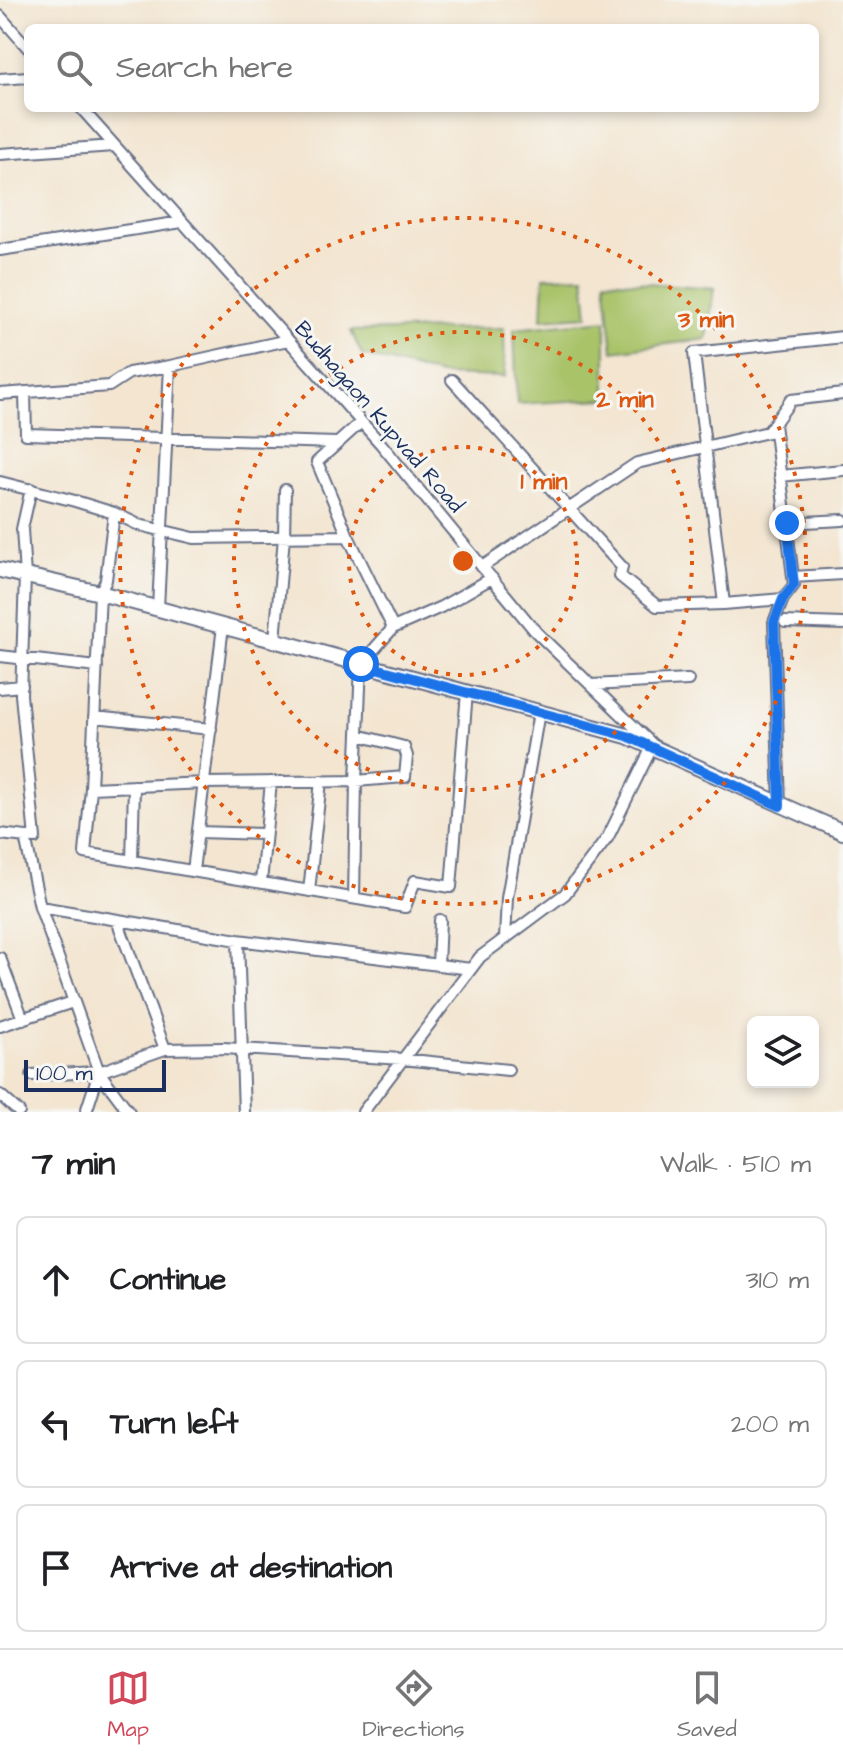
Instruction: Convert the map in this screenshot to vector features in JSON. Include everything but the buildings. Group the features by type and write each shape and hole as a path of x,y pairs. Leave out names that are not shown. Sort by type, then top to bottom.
{"street":[{"path":"0,16 24,43"},
{"path":"0,79 24,77"},
{"name":"Budhagaon Kupvad Road","path":"84,112 361,422 536,632 653,745"},
{"path":"0,154 114,146"},
{"path":"0,250 182,222"},
{"path":"724,604 694,353 843,337"},
{"path":"0,394 109,386 129,373 288,340"},
{"path":"158,608 170,366"},
{"path":"452,380 622,567 620,576 657,606 783,599"},
{"path":"25,392 26,434 337,443"},
{"path":"482,567 637,463 768,432 791,400 843,394"},
{"path":"361,422 317,462 348,536 393,628"},
{"path":"774,424 794,585 783,599 774,622 780,806"},
{"path":"780,476 843,470"},
{"path":"0,482 114,513 139,525 194,538 348,536"},
{"path":"0,834 35,838 22,686 25,576 22,529 31,489"},
{"path":"275,640 285,490"},
{"path":"114,513 106,580 100,593 85,853 405,907 415,881 451,887 467,692"},
{"path":"787,523 843,520"},
{"path":"0,570 158,608 627,736 843,832"},
{"path":"793,577 843,574"},
{"path":"354,898 361,664 393,628 441,607 492,578"},
{"path":"785,622 843,624"},
{"path":"193,871 223,626"},
{"path":"0,656 97,667"},
{"path":"591,685 688,680"},
{"path":"0,688 22,686"},
{"path":"505,939 507,898 539,712"},
{"path":"94,717 211,729"},
{"path":"91,788 405,777 407,756 404,747 358,735"},
{"path":"363,1112 480,957 565,894 574,883 608,837 653,745"},
{"path":"309,891 321,781"},
{"path":"261,882 271,782"},
{"path":"132,861 134,786"},
{"path":"198,832 265,834"},
{"path":"25,837 40,907 99,1072 129,1112"},
{"path":"40,907 238,940 471,969"},
{"path":"117,920 165,1049"},
{"path":"438,965 440,920"},
{"path":"238,940 244,1112"},
{"path":"0,958 23,1019"},
{"path":"0,1026 73,1002"},
{"path":"32,1075 99,1072 165,1049 240,1049 402,1059 508,1070"},
{"path":"86,1112 99,1072"},
{"path":"0,1095 19,1112"}],"green space":[{"path":"584,276 588,316 542,319 544,277"},
{"path":"605,280 714,288 707,339 613,351"},
{"path":"606,320 606,399 517,404 514,329"},
{"path":"504,328 505,377 440,375 362,355 351,331"}],"route":[{"path":"361,664 627,736 653,745 780,806 774,622 783,599 794,585 787,523"}]}
